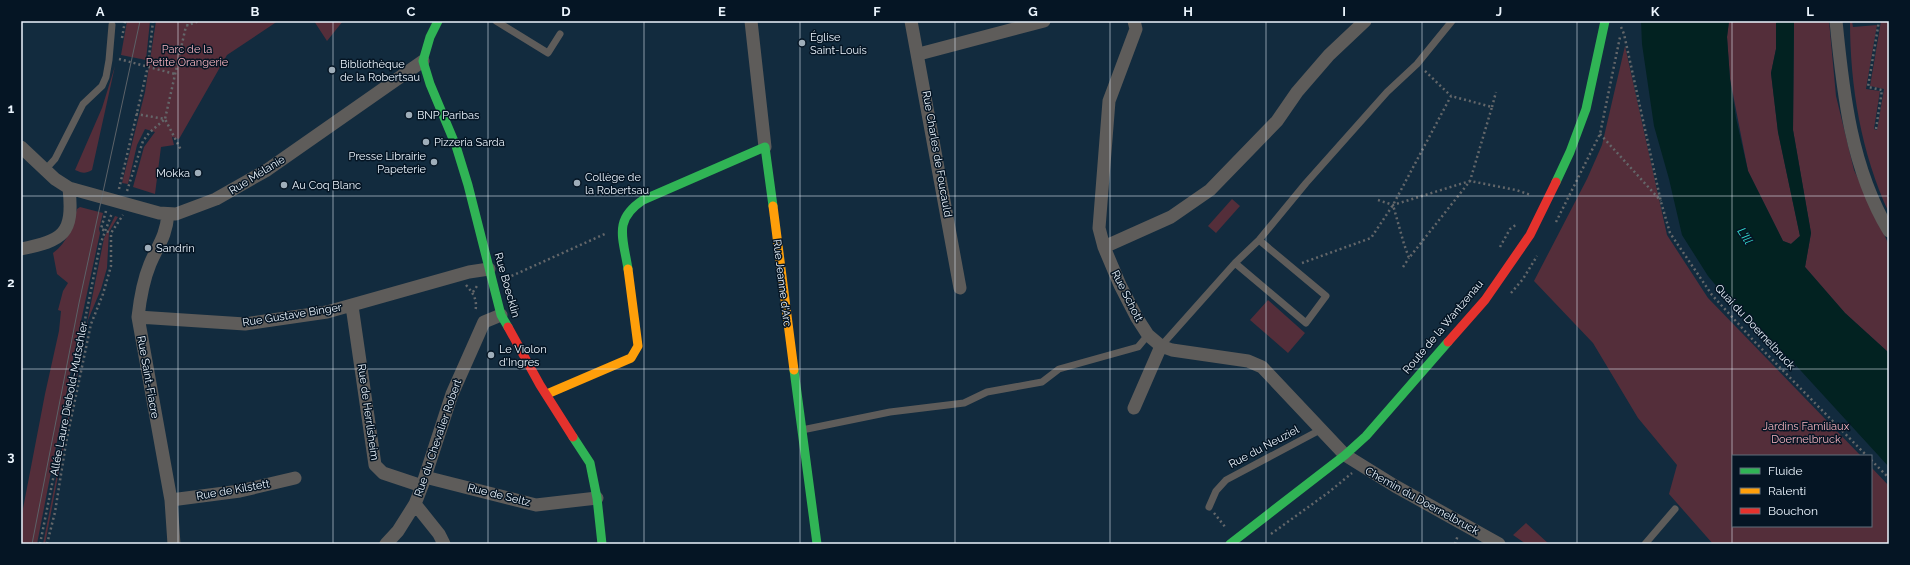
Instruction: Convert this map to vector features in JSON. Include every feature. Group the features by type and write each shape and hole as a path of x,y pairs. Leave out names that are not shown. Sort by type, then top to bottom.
{"street":[{"path":"423,61 430,38 438,21"},
{"name":"Rue Jeanne d'Arc","path":"751,21 765,147 817,544"},
{"name":"Rue Charles de Foucauld","path":"911,21 960,288"},
{"name":"Rue Schott","path":"1134,21 1136,29 1109,101 1099,228 1104,247 1120,285 1148,335 1162,346 1172,350 1248,361 1262,367 1345,456"},
{"path":"1104,247 1171,217 1210,190 1277,121 1297,92 1329,54 1365,21"},
{"name":"Route de la Wantzenau","path":"1233,542 1345,456 1366,436 1485,300 1530,235 1570,152 1586,109 1605,21"},
{"path":"1836,21 1844,93 1859,162 1871,194 1889,231"},
{"path":"918,54 1036,22"},
{"name":"Rue Mélanie","path":"21,147 45,170 69,188 117,203 168,214 183,212 216,199 268,170 423,61"},
{"name":"Rue Boecklin","path":"423,61 430,84 456,146 502,315 512,336 590,463 597,498 602,544"},
{"path":"547,394 631,358 638,346 622,227 623,217 631,208 643,200 765,147"},
{"path":"26,248 49,243 58,238 65,231 69,222 71,210 69,188"},
{"name":"Rue Saint-Fiacre","path":"168,214 167,229 149,264 140,297 138,316 171,500 174,544"},
{"name":"Rue Gustave Binger","path":"138,316 245,324 327,312 489,269"},
{"name":"Rue de Herrlisheim","path":"352,306 375,465 378,471 383,473 424,482"},
{"path":"482,326 484,322 502,315"},
{"name":"Rue du Chevalier Robert","path":"386,544 398,531 415,504 424,482 452,394 482,326"},
{"path":"1134,408 1162,346"},
{"name":"Chemin du Doernelbruck","path":"1345,456 1389,483 1499,544"},
{"name":"Rue de Kilstett","path":"171,500 240,491 295,478"},
{"name":"Rue de Seltz","path":"424,482 536,505 597,498"},
{"path":"415,504 439,534 444,544"}],"lane":[{"path":"496,21 548,53 560,34"},
{"path":"1162,346 1235,263 1259,240 1316,171 1387,92 1417,64 1452,21"},
{"path":"45,170 55,159 83,104 102,86 106,77 109,60 112,25"},
{"path":"1235,263 1306,323 1326,296 1259,240"},
{"path":"802,430 890,412 964,402 987,392 1042,382 1058,369 1138,347 1148,335"},
{"name":"Rue du Neuziel","path":"1209,507 1216,491 1226,480 1320,430"},
{"path":"1645,544 1675,509"}],"path":[{"path":"121,44 126,21"},
{"path":"40,544 100,245 117,203 148,66 153,21"},
{"path":"117,203 128,191 143,141 149,132 165,119 186,26 189,21"},
{"path":"186,26 199,21"},
{"path":"1876,129 1882,90 1868,87 1879,21"},
{"name":"Quai du Doernelbruck","path":"1621,27 1624,34 1661,202 1670,233 1712,295 1759,346 1866,455"},
{"path":"120,52 118,60 139,66 148,66 176,74"},
{"path":"1417,64 1451,96 1492,106"},
{"path":"1403,267 1470,181 1496,92"},
{"path":"1291,267 1370,238 1393,205 1451,96"},
{"path":"136,114 165,119"},
{"path":"165,119 181,150"},
{"path":"1600,134 1661,202"},
{"path":"1378,200 1393,205 1470,181 1516,190 1548,200"},
{"path":"1393,205 1409,258"},
{"name":"Allée Laure Diebold-Mutschler","path":"47,544 55,512 66,443 91,324 103,294 111,266 111,233 123,215"},
{"path":"1500,248 1510,229 1519,222"},
{"path":"472,292 478,286 514,276 622,227"},
{"path":"458,276 472,292 477,303 475,316 482,326"},
{"path":"1872,461 1889,478"},
{"path":"1209,507 1233,542"}],"green space":[{"path":"127,21 150,21 146,60 121,55"},
{"name":"Parc de la Petite Orangerie","path":"156,21 278,21 227,55 179,139 172,137 174,145 161,147 155,194 133,187 144,147 155,132 145,129 137,145 128,184 122,183 145,92"},
{"path":"314,21 343,21 327,41"},
{"path":"1729,21 1778,21 1776,23 1776,49 1771,73 1778,132 1800,236 1791,244 1783,241 1748,171 1730,79 1727,37"},
{"path":"1794,21 1829,21 1836,96 1854,170 1889,245 1889,353 1845,313 1805,267 1811,233 1793,130"},
{"path":"1850,21 1852,21 1853,27 1877,25 1866,89 1880,91 1874,129 1877,130 1884,89 1870,86 1881,21 1889,21 1889,213 1871,167 1859,119 1852,70"},
{"name":"Jardins Familiaux Doernelbruck","path":"1625,46 1667,235 1708,298 1860,455 1732,455 1732,527 1872,527 1872,468 1889,486 1889,544 1713,544 1669,494 1677,465 1638,418 1593,343 1534,281 1587,179 1602,145"},
{"path":"115,66 92,170 85,173 80,172 75,170 102,108"},
{"path":"1232,199 1240,206 1216,233 1208,226"},
{"path":"80,207 103,213 99,229 100,233 75,349 37,544 21,544 21,519 45,394 59,331 61,311 58,310 63,291 68,283 57,274 53,253 66,239 77,209"},
{"path":"115,216 118,217 109,232 107,268 101,289 88,320 45,544 43,544 104,238"},
{"path":"1268,300 1305,333 1288,353 1250,320"},
{"path":"1526,523 1549,544 1526,544 1513,535"}],"water":[{"name":"L'Ill","path":"1641,21 1729,21 1727,37 1730,79 1736,118 1748,171 1783,241 1791,244 1800,236 1778,132 1771,73 1776,49 1776,23 1778,21 1794,21 1793,130 1811,233 1805,267 1845,313 1889,353 1889,467 1791,360 1750,326 1708,276 1682,235 1669,179 1654,126 1642,44"}],"tram line":[{"path":"32,544 79,303 140,21"}],"traffic: fast":[{"path":"438,21 430,37 423,61 430,84 456,146 468,185 501,315 508,327"},
{"path":"1556,182 1570,152 1586,109 1605,21"},
{"path":"628,269 622,230 627,215 634,207 643,200 765,147 773,206"},
{"path":"1230,544 1345,455 1366,436 1448,342"},
{"path":"794,370 817,544"},
{"path":"573,437 590,463 597,498 602,544"}],"traffic: slow":[{"path":"773,206 794,370"},
{"path":"547,394 631,358 638,346 628,269"}],"traffic: jam":[{"path":"1448,342 1485,300 1530,235 1556,182"},
{"path":"508,327 540,385 573,437"}],"place":[{"name":"Église Saint-Louis","path":"802,43"},
{"name":"Bibliothèque de la Robertsau","path":"332,70"},
{"name":"BNP Paribas","path":"409,115"},
{"name":"Pizzeria Sarda","path":"426,142"},
{"name":"Presse Librairie Papeterie","path":"434,162"},
{"name":"Mokka","path":"198,173"},
{"name":"Collège de la Robertsau","path":"577,183"},
{"name":"Au Coq Blanc","path":"284,185"},
{"name":"Sandrin","path":"148,248"},
{"name":"Le Violon d'Ingres","path":"491,355"}]}
